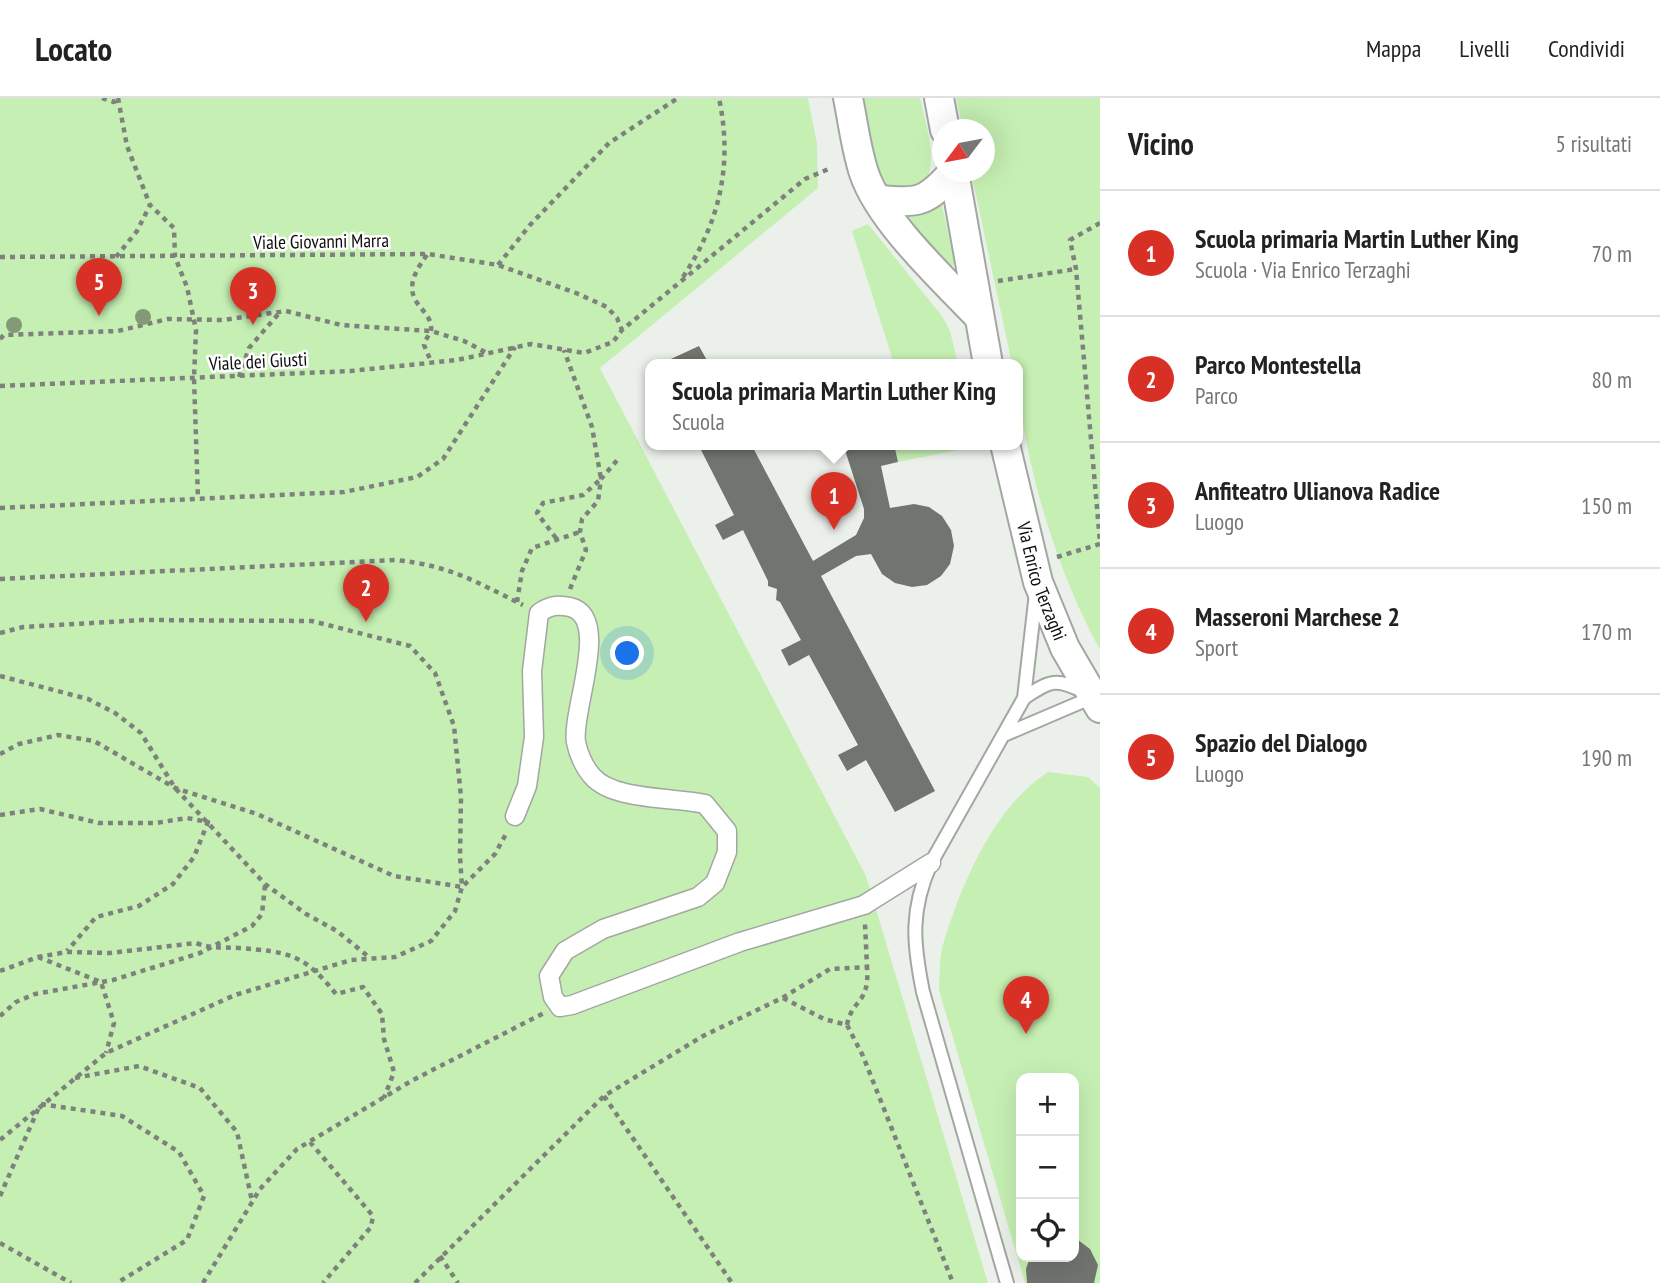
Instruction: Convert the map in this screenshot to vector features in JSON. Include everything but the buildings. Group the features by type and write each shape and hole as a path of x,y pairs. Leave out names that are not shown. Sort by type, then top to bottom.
{"street":[{"path":"848,98 864,174 879,200 903,235 979,317"},
{"path":"939,98 943,119"},
{"path":"879,200 916,203 933,194 944,182"},
{"path":"955,182 987,359"},
{"name":"Via Enrico Terzaghi","path":"1005,450 1038,582 1065,648 1097,702"},
{"path":"515,816 527,786 534,737 532,671 540,613 549,606 573,607 583,614 590,636 576,740 582,760 593,778 611,788 630,793 705,804 727,831 727,852 715,883 698,897 603,929 565,951 549,976 553,998 560,1007 572,1005 740,942 864,905 931,863"}],"lane":[{"path":"1007,1283 923,992 914,948 919,889 1024,698 1038,582"},
{"path":"1024,698 1047,683 1064,681 1097,702"},
{"path":"1004,735 1097,702"}],"path":[{"path":"102,98 114,102 118,98"},
{"path":"118,98 127,146 150,205 174,228 175,257 187,287 195,320 198,499"},
{"path":"498,265 530,225 609,143 678,98"},
{"path":"679,284 704,245 719,209 723,163 719,98"},
{"name":"Viale dei Giusti","path":"0,386 239,377 432,363 531,344 584,353 613,342 622,330 804,179 831,168"},
{"path":"115,258 137,231 150,205"},
{"path":"1056,558 1100,543 1076,269 1070,240 1100,223"},
{"path":"428,254 414,279 412,296 430,323 431,331 424,345 432,363"},
{"name":"Viale Giovanni Marra","path":"0,257 428,254 498,265 576,293 607,307 617,318 622,330"},
{"path":"973,285 1076,269"},
{"path":"239,377 249,348 280,312"},
{"path":"2,337 118,331 168,319 223,320 280,312 341,325 431,331 464,341 488,353"},
{"path":"0,508 344,492 417,477 443,459 516,346"},
{"path":"564,349 592,427 601,480 598,501 582,519 580,532 586,550 569,586 573,607"},
{"path":"556,538 537,513 542,503 583,495 601,480 619,458"},
{"path":"0,579 396,560 434,564 465,575 517,602 522,571 532,548 580,532"},
{"path":"0,633 23,627 144,620 312,621 410,646 435,673 454,726 461,797 460,856 463,887 455,911 431,941 395,957 351,960 235,995 106,1053 40,1104 0,1140"},
{"path":"0,676 89,699 116,713 141,733 175,788 265,884 306,914 337,931 371,959"},
{"path":"0,754 19,744 58,735 94,741 175,788 257,814 394,876 463,887"},
{"path":"0,815 40,809 99,823 156,823 187,818 208,822"},
{"path":"463,887 495,854 515,816"},
{"path":"67,951 96,917 139,906 173,884 194,857 208,822"},
{"path":"0,1016 16,1002 35,994 101,982 209,948 252,926 262,914 265,884"},
{"path":"864,905 868,988 849,1017 847,1025 905,1160 953,1283"},
{"path":"0,971 38,957 67,951 110,953 196,943 209,948 292,954 317,970 337,994 363,987 382,1014 384,1040 394,1073 384,1098"},
{"path":"38,957 101,982"},
{"path":"415,1283 604,1096 704,1036 782,998 830,969 867,967"},
{"path":"101,982 114,1023 106,1053"},
{"path":"782,998 824,1019 847,1025"},
{"path":"203,1283 252,1202 297,1149 517,1025 560,1007"},
{"path":"74,1078 139,1066 200,1088 237,1132 252,1202"},
{"path":"604,1096 732,1283"},
{"path":"0,1196 40,1104"},
{"path":"40,1104 122,1116 179,1152 204,1196 187,1240 117,1283"},
{"path":"310,1142 373,1216 371,1227 323,1283"},
{"path":"0,1243 71,1283"},
{"path":"440,1256 458,1283"}],"green space":[{"path":"0,98 808,98 817,144 818,188 600,368 866,876 988,1283 0,1283"},
{"path":"857,98 920,98 931,152 927,178 920,186 900,189 881,182"},
{"path":"956,98 1100,98 1100,649 1069,585 1043,511 1023,419 1023,359 1011,359 973,182 995,182 995,119 961,119"},
{"path":"941,201 955,263 951,267 904,218 905,214"},
{"path":"868,224 942,316 950,331 957,359 892,359 852,231"},
{"path":"895,450 957,450 898,462"},
{"path":"1048,772 1088,777 1100,788 1100,1283 1025,1283 1019,1262 1079,1262 1079,1073 1016,1073 1016,1252 939,990 942,947 961,894 983,847 1012,805"}],"place":[{"name":"Spazio del Dialogo","path":"99,316"},
{"name":"Anfiteatro Ulianova Radice","path":"253,325"},
{"name":"Scuola primaria Martin Luther King","path":"834,530"},
{"name":"Parco Montestella","path":"366,622"},
{"name":"Masseroni Marchese 2","path":"1026,1034"}]}
